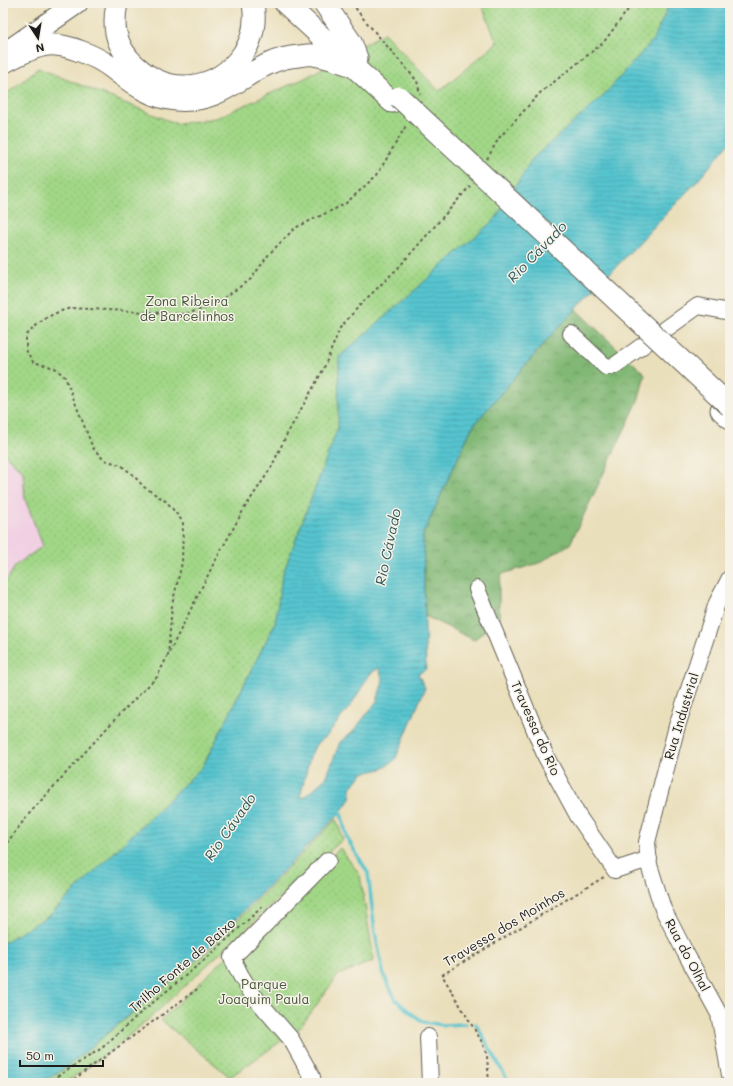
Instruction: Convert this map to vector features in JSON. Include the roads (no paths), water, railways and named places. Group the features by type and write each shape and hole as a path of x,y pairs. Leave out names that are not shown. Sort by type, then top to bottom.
{"main road":[{"path":"3,41 55,3"},
{"path":"3,55 77,3"},
{"path":"117,3 114,19 116,34 122,50 145,74 158,82 177,86 197,85 217,79 234,65 248,46 254,27 255,14 253,3"},
{"path":"285,3 356,62"},
{"path":"300,3 356,62 395,100 727,412"},
{"path":"324,3 351,42 356,62"},
{"path":"3,63 18,54 48,45 76,48 110,66 131,83 151,94 175,100 195,100 213,96 231,87 264,65 287,57 313,55 356,62"}],"street":[{"path":"571,334 606,367 614,366 698,306 730,312"},
{"name":"Rua Industrial","path":"649,859 647,842 677,726 717,603 730,578"},
{"name":"Travessa do Rio","path":"477,589 546,757 578,816 615,870 649,859"},
{"name":"Rua do Olhal","path":"649,859 664,909 685,952 719,1014 730,1075"},
{"path":"313,1083 312,1077 292,1039 253,995 240,976 232,958 328,860"},
{"path":"428,1037 430,1083"}],"water":[{"name":"Rio Cávado","path":"670,3 730,3 730,142 701,177 547,340 472,427 423,534 426,669 418,674 425,688 395,760 382,769 363,773 351,788 350,799 340,813 202,954 66,1068 40,1083 3,1083 3,943 50,915 203,766 275,623 282,576 338,427 339,357 496,218 532,159 603,96 653,40","holes":["379,668 383,681 377,701 352,733 340,742 326,778 303,798 300,797 310,757 316,744 326,737 351,705 370,674"]}],"waterway":[{"path":"340,809 347,838 368,873 375,933 384,976 396,1000 424,1022 443,1025 466,1024"},
{"path":"476,1024 509,1083"}],"park label":[{"name":"Zona Ribeira de Barcelinhos","path":"187,308"},
{"name":"Parque Joaquim Paula","path":"264,992"}]}
